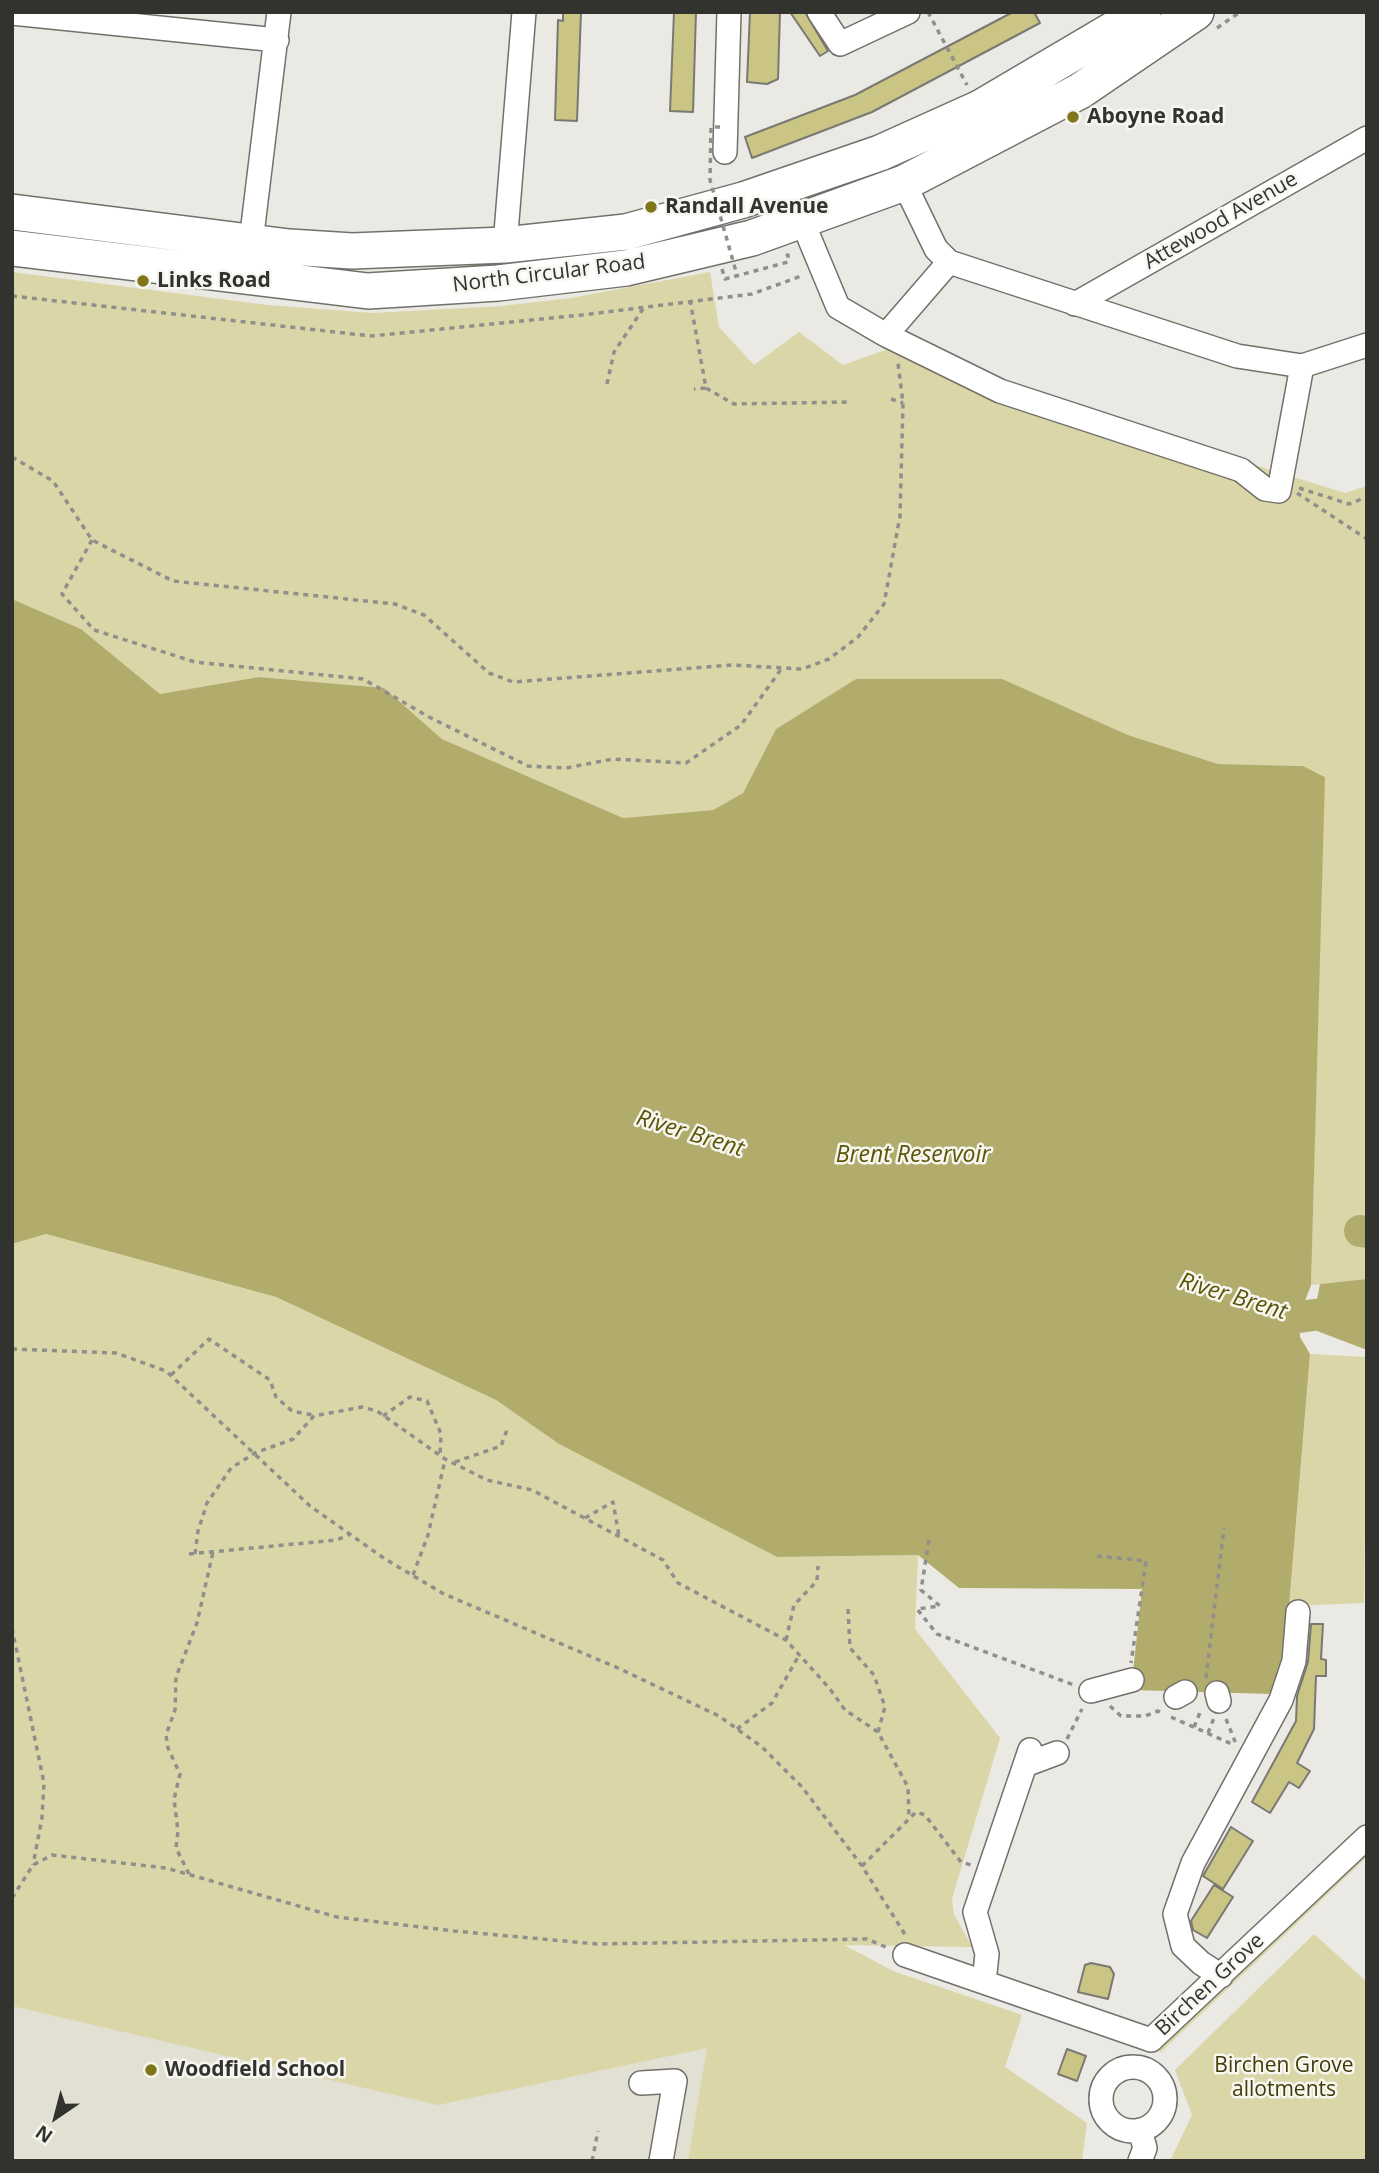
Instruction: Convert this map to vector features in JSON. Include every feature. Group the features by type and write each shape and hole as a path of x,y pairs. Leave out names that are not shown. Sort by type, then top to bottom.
{"highway":[{"name":"North Circular Road","path":"12,212 251,243 352,251 505,245 626,232 743,200 880,153 980,108 1143,12"},
{"name":"North Circular Road","path":"12,248 368,291 499,283 626,268 752,239 904,183 1080,91 1196,12"}],"street":[{"path":"251,243 279,12"},
{"path":"505,245 524,12"},
{"path":"725,152 729,12"},
{"path":"819,12 840,44 908,12"},
{"path":"12,13 277,40"},
{"name":"Attewood Avenue","path":"1075,304 1367,138"},
{"path":"904,183 936,249 949,262 1237,356 1302,366 1367,345"},
{"path":"808,235 838,307 886,335 1000,391 1241,470 1265,489 1279,491 1302,366"},
{"path":"886,335 949,262"},
{"path":"1221,1976 1200,1963 1183,1946 1175,1914 1193,1863 1282,1700 1294,1661 1298,1612"},
{"path":"1091,1691 1131,1681"},
{"path":"984,1982 987,1954 975,1912 1027,1757 1056,1753"},
{"name":"Birchen Grove","path":"906,1946 984,1982 1151,2040 1367,1838"},
{"path":"1143,2068 1151,2040"},
{"path":"1143,2068 1162,2085 1165,2104 1156,2121 1140,2130 1119,2128 1104,2114 1101,2093 1111,2075 1120,2069 1143,2068"},
{"path":"641,2083 675,2081 661,2161"},
{"path":"1140,2130 1145,2148 1140,2161"}],"path":[{"path":"928,12 980,108"},
{"path":"720,127 711,127 710,180 737,275 725,279 720,266"},
{"path":"710,180 719,178"},
{"path":"690,300 706,388"},
{"path":"607,384 614,352 645,306"},
{"path":"12,457 53,481 92,540 173,581 395,604 424,615 489,673 513,682 732,665 802,669 829,659 858,637 884,604 900,516 903,402 897,354 886,335"},
{"path":"694,389 706,388 734,404 849,402"},
{"path":"891,400 903,402"},
{"path":"1281,482 1349,504 1367,497"},
{"path":"1281,482 1367,538"},
{"path":"92,540 62,594 94,630 195,663 363,679 429,717 528,765 566,768 613,759 686,763 741,725 782,668"},
{"path":"171,1375 209,1339 270,1380 276,1397 292,1411 314,1416 362,1407 383,1416 445,1459 487,1480 532,1490 663,1560 678,1583 786,1640 845,1710 878,1732 908,1787 909,1817"},
{"path":"12,1349 116,1353 166,1371 310,1506 413,1575 444,1594 719,1716 762,1747 802,1787 862,1866 906,1946"},
{"path":"383,1416 410,1397 427,1401 441,1434 440,1456"},
{"path":"195,1553 198,1531 207,1503 231,1468 255,1452 293,1438 314,1416"},
{"path":"453,1462 502,1446 507,1430"},
{"path":"413,1575 428,1535 438,1480 445,1459"},
{"path":"585,1518 612,1502 619,1536"},
{"path":"1194,1727 1201,1696 1224,1528"},
{"path":"189,1554 337,1540 351,1534"},
{"path":"929,1540 921,1590 940,1606 917,1609 937,1634 1091,1691 1121,1716 1145,1716 1158,1711 1253,1753"},
{"path":"189,1874 176,1848 178,1831 174,1799 180,1774 168,1748 166,1735 175,1710 176,1677 197,1623 213,1552"},
{"path":"1097,1556 1146,1561 1131,1681"},
{"path":"786,1640 794,1605 817,1581 818,1566"},
{"path":"848,1609 850,1648 874,1675 885,1707 878,1732"},
{"path":"12,1628 44,1783 42,1818 33,1865 12,1898"},
{"path":"737,1729 772,1703 798,1657"},
{"path":"1056,1753 1068,1738 1091,1691"},
{"path":"862,1866 916,1812 925,1815 961,1862 989,1871"},
{"path":"33,1865 52,1855 166,1868 337,1917 454,1931 597,1944 867,1939 906,1946"},
{"path":"592,2161 598,2131"}],"shaded area":[{"path":"12,2006 140,2034 714,2013 688,2161 12,2161"}],"green space":[{"path":"12,272 267,305 373,313 501,306 571,298 710,272 719,327 754,365 799,332 843,365 914,340 994,380 1164,437 1345,493 1367,486 1367,1279 1311,1285 1324,776 1303,766 1218,764 1128,735 1002,680 857,679 776,729 743,793 713,810 623,818 442,739 384,688 259,677 160,694 81,629 12,599"},
{"path":"46,1234 276,1297 496,1400 559,1444 777,1557 918,1555 915,1629 1000,1738 952,1899 954,1914 972,1947 844,1945 893,1971 1022,2015 1005,2067 1087,2123 1082,2161 688,2161 707,2048 438,2105 12,2006 12,1244"},
{"path":"1310,1354 1367,1357 1364,1603 1289,1606"},
{"path":"1367,1853 1367,1857 1161,2052 1157,2051"},
{"name":"Birchen Grove allotments","path":"1314,1934 1367,1982 1367,2161 1170,2161 1192,2115 1175,2070"}],"water":[{"name":"Brent Reservoir","path":"12,599 81,629 160,694 259,677 384,688 442,739 623,818 713,810 743,793 776,729 856,679 1002,679 1128,735 1218,764 1303,766 1325,777 1311,1285 1299,1317 1300,1337 1310,1354 1289,1606 1288,1661 1271,1694 1131,1690 1142,1589 959,1588 918,1555 777,1557 559,1444 496,1400 276,1297 46,1234 12,1244"},
{"path":"1367,1279 1367,1350 1317,1331 1314,1315 1320,1284"}],"building":[{"path":"563,12 581,12 577,121 555,120 558,20 563,21"},
{"path":"674,12 696,12 693,112 670,111"},
{"path":"750,12 780,12 778,79 767,84 747,82"},
{"path":"790,12 805,12 828,51 820,56"},
{"path":"1013,12 1034,12 1040,23 872,112 752,158 745,137 855,95"},
{"path":"1311,1624 1323,1624 1321,1659 1326,1660 1326,1676 1316,1676 1314,1729 1297,1763 1310,1771 1299,1788 1289,1782 1270,1813 1252,1802 1296,1721 1297,1696 1308,1662"},
{"path":"1231,1827 1253,1841 1223,1889 1203,1876"},
{"path":"1214,1885 1233,1897 1207,1938 1193,1930 1191,1921"},
{"path":"1091,1963 1110,1967 1114,1974 1108,1999 1078,1992 1085,1965"},
{"path":"1067,2049 1086,2056 1077,2081 1058,2074"}],"waterway":[{"path":"1360,1231 1367,1232"},
{"name":"River Brent","path":"1259,1305 1299,1317 1367,1308"}],"place":[{"name":"Aboyne Road","path":"1073,117"},
{"name":"Randall Avenue","path":"651,207"},
{"name":"Links Road","path":"143,281"},
{"name":"Woodfield School","path":"151,2070"}]}
